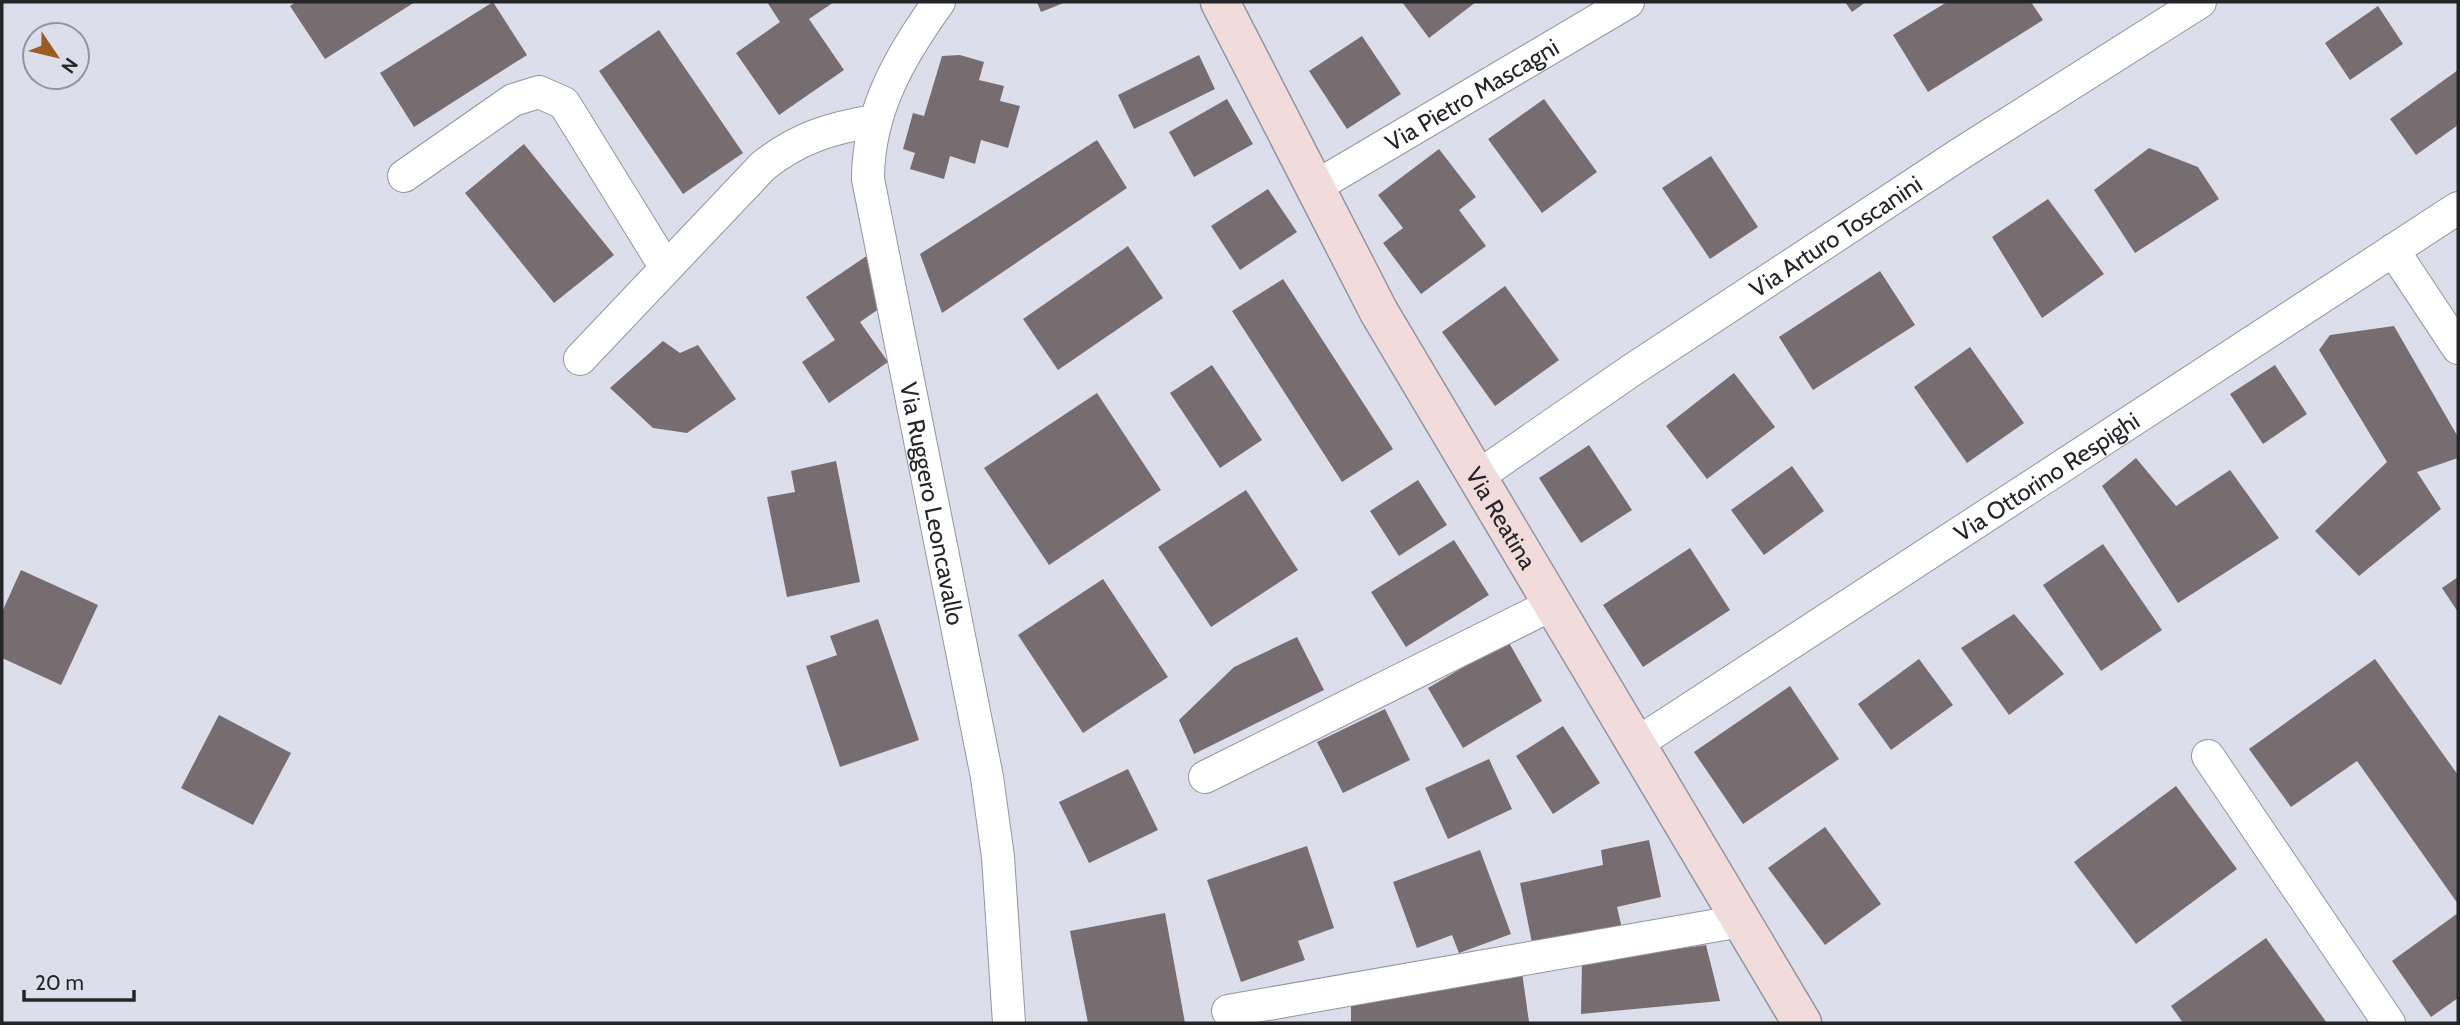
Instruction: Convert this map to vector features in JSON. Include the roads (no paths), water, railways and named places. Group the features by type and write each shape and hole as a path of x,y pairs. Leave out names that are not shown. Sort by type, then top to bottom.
{"street":[{"name":"Via Ruggero Leoncavallo","path":"939,2 903,55 874,121 868,158 868,179 987,777 998,857 1009,1023"},
{"name":"Via Reatina","path":"1220,2 1379,312 1802,1023"},
{"name":"Via Pietro Mascagni","path":"1315,187 1628,2"},
{"name":"Via Arturo Toscanini","path":"1477,477 1632,370 1963,152 2200,2"},
{"path":"404,176 513,100 539,92 564,103 666,268"},
{"path":"580,359 754,174 776,155 818,132 874,121"},
{"name":"Via Ottorino Respighi","path":"1636,744 2458,208"},
{"path":"2393,250 2458,348"},
{"path":"1205,777 1553,604"},
{"path":"2208,756 2389,1023"},
{"path":"1228,1011 1741,921"}]}
